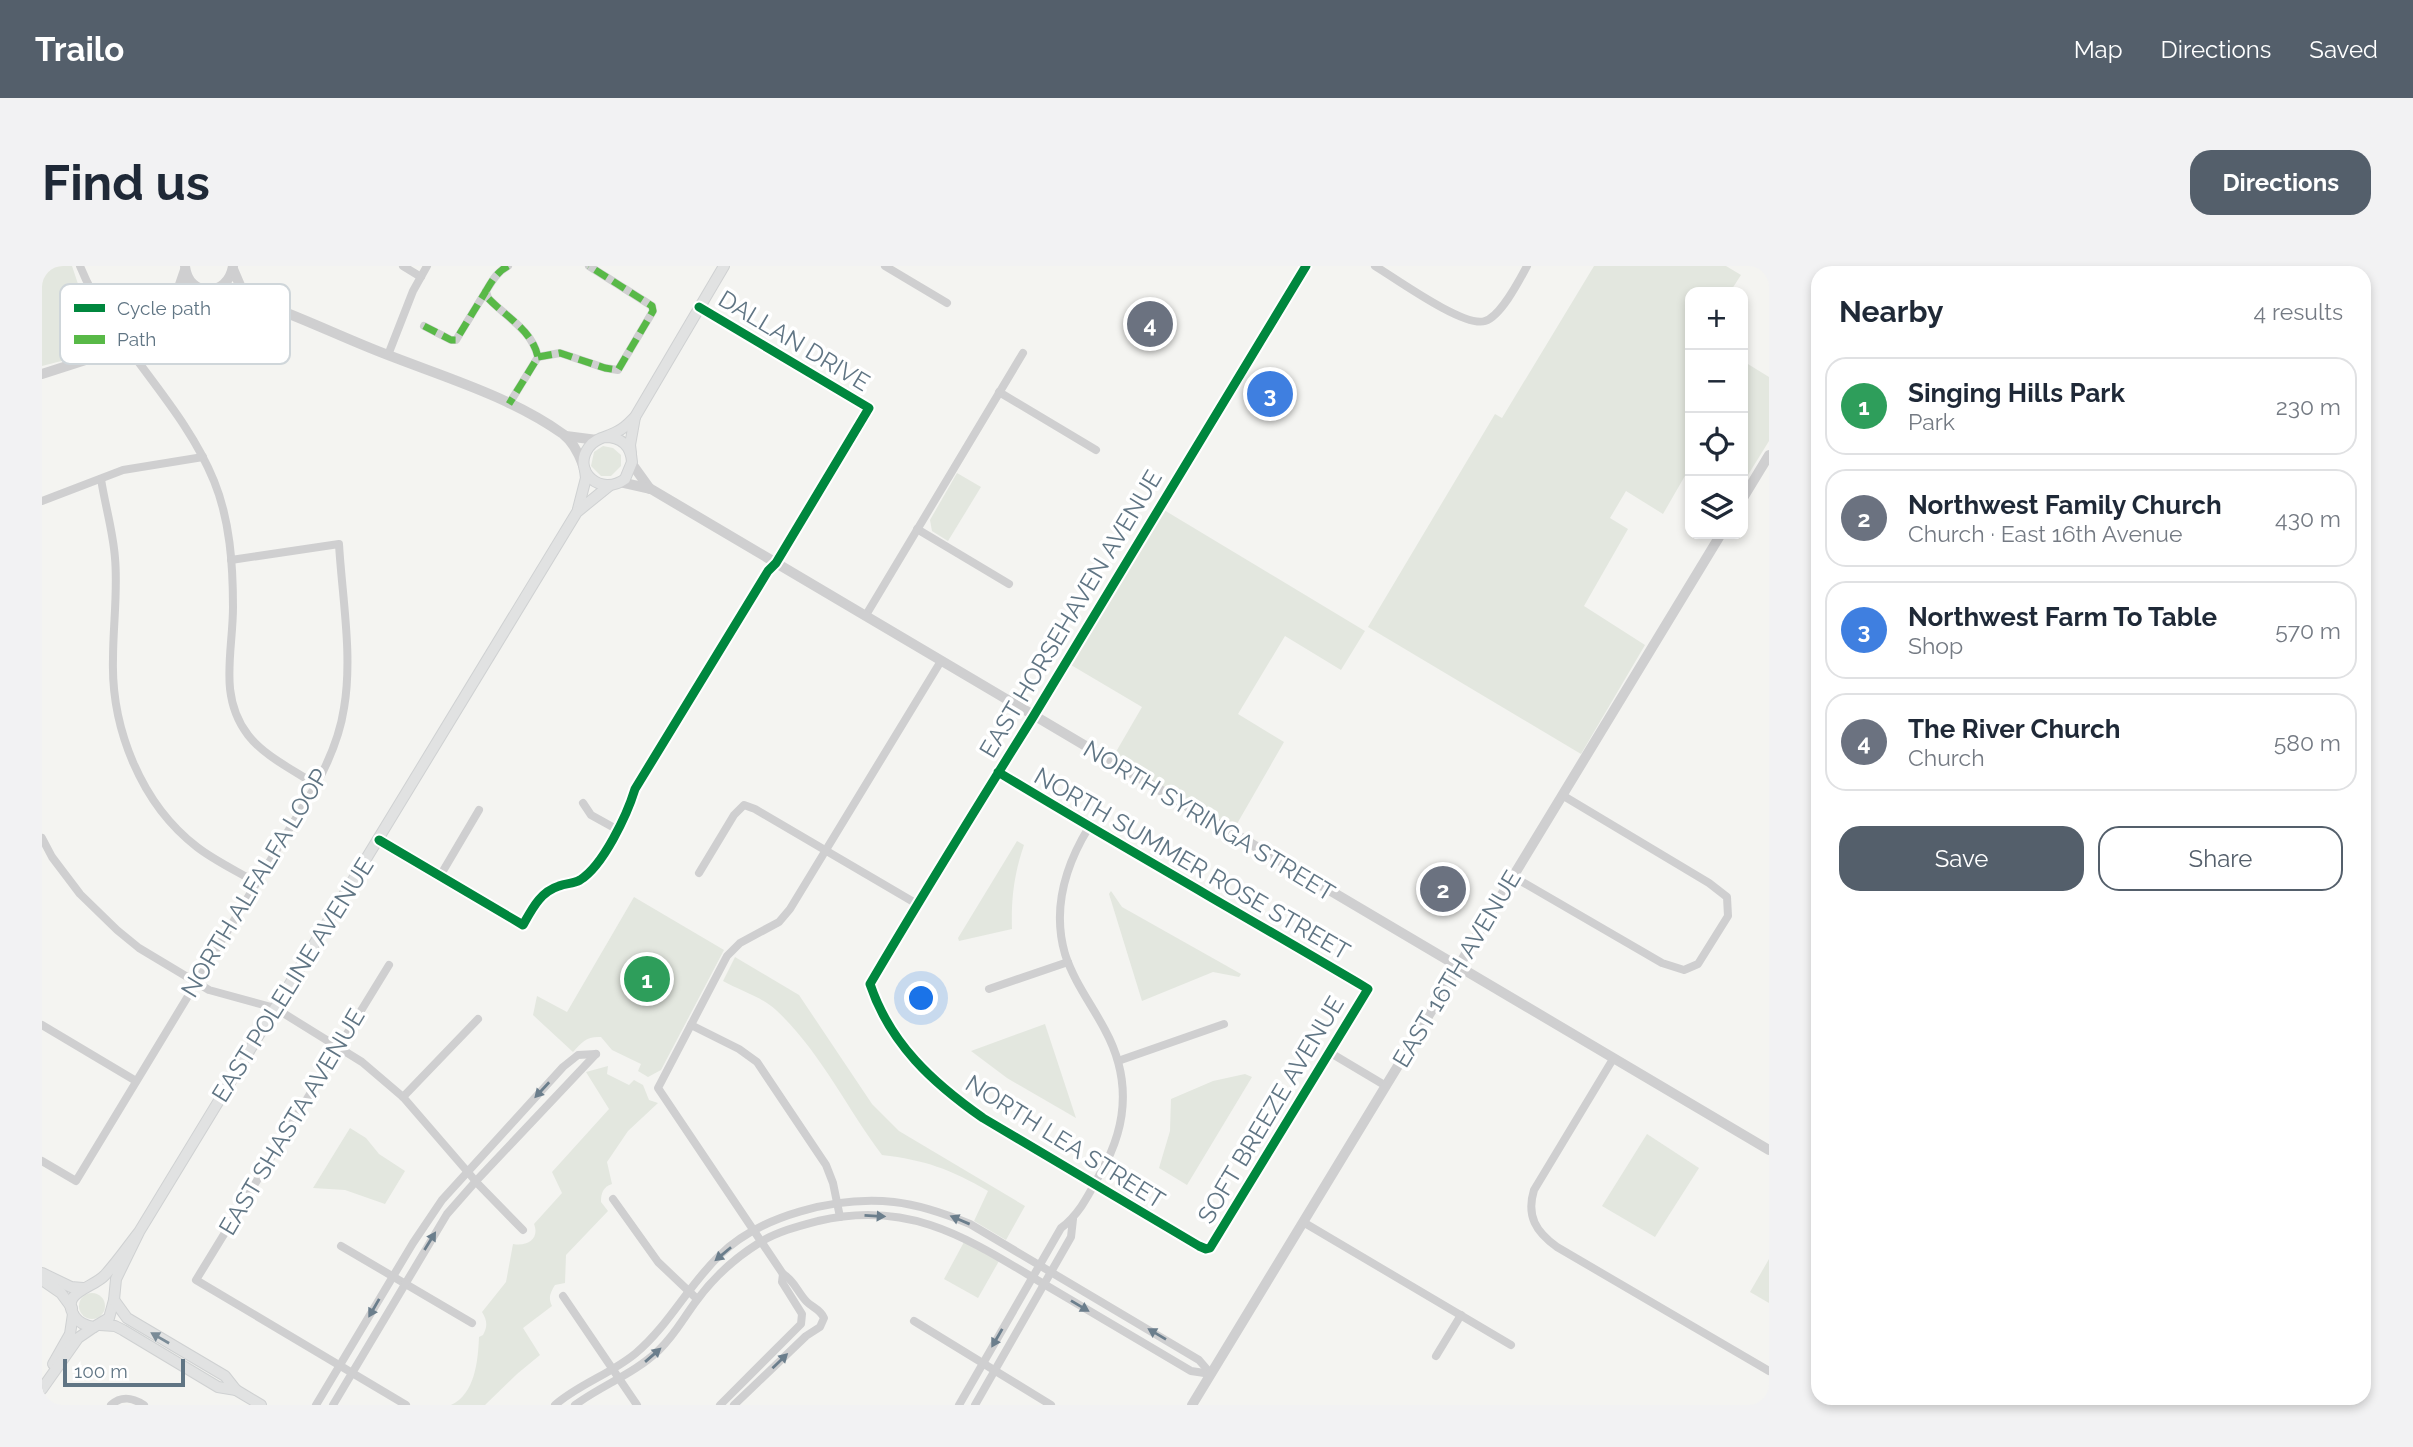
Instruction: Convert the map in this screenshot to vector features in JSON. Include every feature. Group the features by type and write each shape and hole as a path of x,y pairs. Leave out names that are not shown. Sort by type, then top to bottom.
{"main road":[{"path":"635,417 629,474 615,484 592,480 584,462 587,449 601,438 618,432 635,417 724,266"},
{"path":"601,438 621,441 632,460"},
{"name":"EAST POLELINE AVENUE","path":"114,1297 116,1279 139,1232 577,512 586,478 585,468"},
{"name":"EAST POLELINE AVENUE","path":"577,512 615,484"},
{"name":"EAST POLELINE AVENUE","path":"86,1287 103,1278 139,1232"},
{"path":"42,1273 71,1287 102,1288 114,1297 127,1318 225,1376 236,1390 261,1405"},
{"path":"42,1280 63,1295 82,1324 123,1330 218,1387 236,1390"},
{"path":"42,1389 70,1334 74,1296 86,1287"},
{"path":"42,1389 78,1338 109,1318 114,1297"}],"street":[{"path":"80,266 87,284"},
{"path":"403,266 421,277"},
{"path":"388,355 408,302 427,266"},
{"path":"424,326 456,340 500,270 508,266"},
{"path":"538,357 560,353 618,370 653,311 652,306 589,266"},
{"path":"885,266 947,303"},
{"name":"EAST HORSEHAVEN AVENUE","path":"870,984 1306,266"},
{"path":"1374,266 1457,316 1480,322 1491,318 1499,310 1527,266"},
{"path":"223,284 227,282 233,267"},
{"path":"233,267 238,284"},
{"path":"486,291 488,298 535,343 538,357 509,404"},
{"name":"DALLAN DRIVE","path":"699,307 869,408 776,563"},
{"path":"290,315 465,384 509,404 566,436 601,438"},
{"path":"866,615 1023,353"},
{"path":"42,374 73,364"},
{"path":"141,364 184,422 215,482 225,513 233,608 228,686 235,713 248,736 267,754 316,785"},
{"path":"999,392 1096,450"},
{"path":"566,436 585,468"},
{"path":"1748,490 1769,455"},
{"path":"42,501 123,470 203,457"},
{"name":"NORTH SYRINGA STREET","path":"632,460 651,489"},
{"path":"101,479 115,557 114,701 123,737 140,778 166,817 197,848 257,883"},
{"name":"NORTH SYRINGA STREET","path":"615,484 651,489 1769,1150"},
{"path":"917,529 1009,584"},
{"name":"EAST 16TH AVENUE","path":"1192,1405 1718,539"},
{"name":"NORTH ALFALFA LOOP","path":"42,1161 76,1181 316,785 337,738 344,708 347,672 339,544 230,561"},
{"path":"379,840 523,925 535,903 547,892 560,885 578,881 594,868 627,814 635,789 768,571 776,563"},
{"path":"734,1405 806,1336 820,1328 824,1318 819,1309 809,1304 789,1277 783,1274 658,1088 734,947 779,922 790,909 941,661"},
{"name":"NORTH SUMMER ROSE STREET","path":"998,772 1089,828 1368,989"},
{"path":"1513,876 1662,963 1684,970 1703,958 1728,916 1727,897 1709,883 1562,796"},
{"path":"583,803 591,815 618,830"},
{"path":"699,873 734,815 744,805 918,904"},
{"path":"440,876 479,810"},
{"path":"959,1405 1031,1277 1061,1228 1073,1219 1094,1184 1122,1122 1123,1083 1118,1061 1104,1028 1068,962 1060,928 1062,888 1069,863 1089,828"},
{"path":"42,838 66,876 95,910 139,948 209,990 275,1008 362,1062 403,1097 523,1230"},
{"path":"989,989 1068,962"},
{"name":"EAST SHASTA AVENUE","path":"340,1366 196,1280 388,965"},
{"name":"NORTH LEA STREET","path":"870,984 891,1029 907,1053 935,1082 983,1118 1206,1249"},
{"name":"SOFT BREEZE AVENUE","path":"1206,1249 1210,1248 1215,1240 1368,989"},
{"path":"403,1097 478,1019"},
{"path":"1118,1061 1224,1024"},
{"path":"42,1025 136,1082"},
{"path":"691,1025 739,1049 757,1062 826,1165 840,1217"},
{"path":"1329,1052 1386,1086"},
{"path":"316,1405 425,1223 442,1200 563,1067 578,1055 596,1054 447,1214 333,1405"},
{"path":"1613,1059 1534,1190 1530,1203 1533,1221 1544,1238 1557,1247 1769,1371"},
{"path":"613,1199 658,1262 697,1299"},
{"path":"555,1405 579,1387 635,1354 660,1330 687,1291 722,1253 755,1231 786,1216 838,1204 891,1202 936,1211 981,1230 1199,1360 1211,1374"},
{"path":"575,1405 640,1366 675,1334 697,1299 730,1264 762,1241 783,1232 840,1217 892,1217 936,1226 959,1235 1191,1371 1211,1374"},
{"path":"975,1405 1071,1237 1073,1219"},
{"path":"1303,1222 1511,1345"},
{"path":"341,1246 472,1323"},
{"path":"720,1405 798,1329 802,1314 782,1282 783,1274"},
{"path":"563,1296 637,1405"},
{"path":"1436,1356 1461,1315"},
{"path":"914,1321 1051,1405"},
{"path":"340,1366 406,1405"},
{"path":"111,1405 124,1398 131,1398 144,1405"}],"shaded area":[{"path":"42,266 72,266 78,284 60,284 60,362 42,366"},
{"path":"1594,266 1726,266 1741,275 1733,287 1685,287 1685,476 1663,514 1626,491 1610,518 1628,529 1584,606 1645,645 1581,754 1368,627 1495,414 1502,418"},
{"path":"1748,364 1769,377 1769,441 1748,475"},
{"path":"603,446 613,448 621,455 621,466 611,476 601,476 591,466 594,452"},
{"path":"957,473 981,487 948,541 932,531 930,520"},
{"path":"1164,510 1365,631 1341,670 1285,636 1238,714 1284,742 1234,829 1113,757 1142,707 1071,665"},
{"path":"1017,841 1024,845 1014,887 1012,929 959,941 958,938"},
{"path":"1111,891 1122,907 1241,974 1239,977 1213,972 1142,1001 1109,894"},
{"path":"634,897 724,950 661,1070 648,1077 638,1071 641,1064 612,1050 601,1037 585,1040 573,1052 533,1015 537,996 567,1012"},
{"path":"735,957 799,995 872,1104 899,1131 1025,1206 1006,1240 974,1221 988,1191 937,1167 882,1155 819,1061 792,1026 764,1001 723,981"},
{"path":"1045,1024 1076,1118 1007,1078 971,1051"},
{"path":"608,1066 607,1074 629,1085 634,1080 643,1085 649,1100 658,1103 628,1131 607,1162 612,1184 603,1191 601,1202 608,1211 566,1255 565,1283 553,1288 550,1298 552,1306 523,1328 540,1355 485,1405 451,1405 465,1393 474,1376 479,1337 483,1335 486,1326 482,1312 506,1282 513,1244 527,1243 534,1238 534,1224 562,1193 552,1172 609,1109 586,1072"},
{"path":"1245,1074 1252,1077 1187,1185 1159,1168 1170,1131 1171,1099 1213,1081"},
{"path":"350,1128 366,1138 379,1154 405,1171 385,1204 345,1190 313,1188"},
{"path":"1647,1134 1699,1168 1655,1237 1602,1206"},
{"path":"964,1242 999,1261 978,1298 944,1279"},
{"path":"1769,1259 1769,1303 1750,1292"},
{"path":"92,1293 101,1297 105,1306 101,1315 92,1319 83,1315 79,1306 83,1297"}],"marked path":[{"path":"508,266 490,284 486,291 488,298 524,331 538,357 509,404"},
{"path":"538,357 560,353 618,370 653,311 652,306 589,266"},
{"path":"424,326 456,340 486,291"}],"cycle path":[{"path":"998,772 1044,800 1090,827 1368,989 1210,1248 1199,1246 965,1105 931,1076 901,1044 879,1006 870,984 951,850 992,783 1012,750 1033,717 1306,266"},
{"path":"379,840 523,925 542,897 552,889 580,880 605,852 620,826 635,789 869,408 699,307"}],"place":[{"name":"The River Church","path":"1150,324"},
{"name":"Northwest Farm To Table","path":"1270,394"},
{"name":"Northwest Family Church","path":"1443,889"},
{"name":"Singing Hills Park","path":"647,979"}]}
